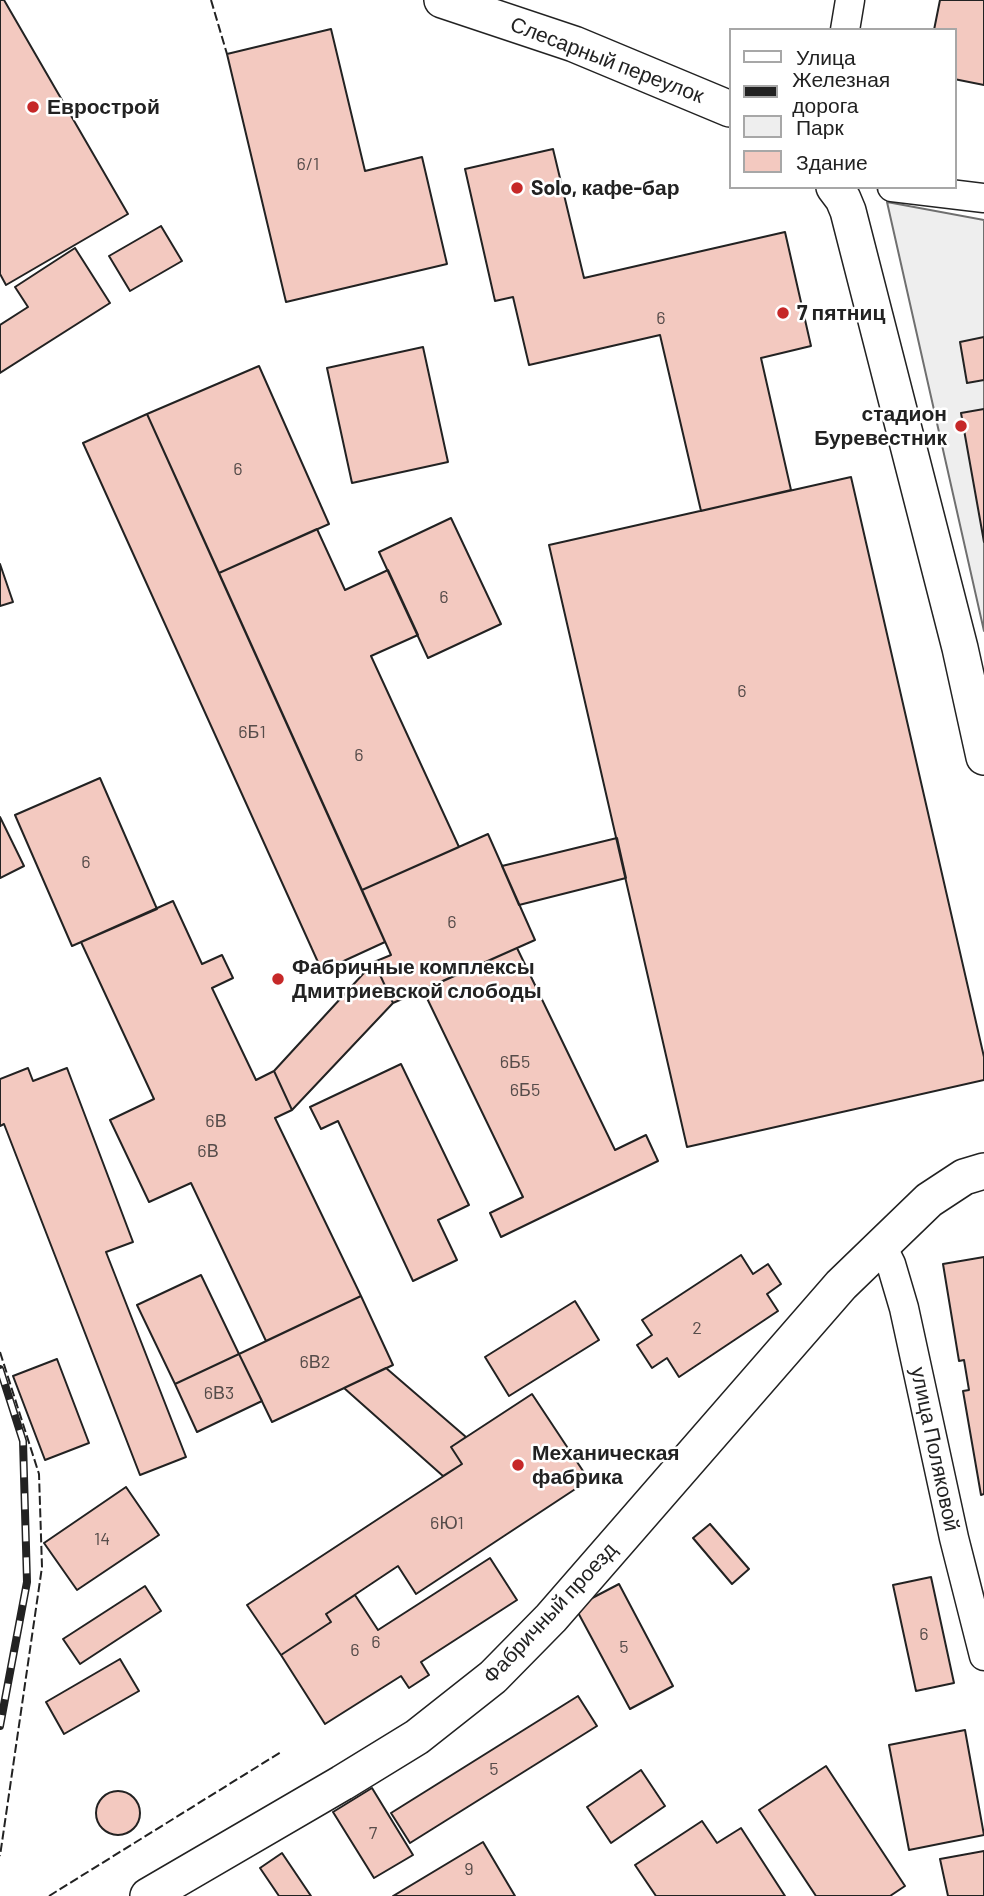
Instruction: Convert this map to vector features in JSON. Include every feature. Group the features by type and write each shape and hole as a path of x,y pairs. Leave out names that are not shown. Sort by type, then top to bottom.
{"main road":[{"name":"Слесарный переулок","path":"442,0 574,44 729,109"},
{"path":"836,189 848,211 960,648 984,757"},
{"name":"Фабричный проезд","path":"148,1896 417,1737 493,1677 566,1600 841,1285 929,1200 964,1177 984,1171"}],"street":[{"path":"845,28 850,0"},
{"path":"909,189 984,198"},
{"name":"улица Поляковой","path":"881,1244 891,1264 904,1308 954,1538 984,1656"}],"green space":[{"name":"стадион Буревестник","path":"887,202 984,220 984,631"}],"building":[{"name":"Еврострой","path":"0,0 4,0 128,214 6,285 0,274"},
{"path":"940,0 984,0 984,85 956,79 956,28 934,28"},
{"path":"331,29 365,171 422,157 447,264 286,302 227,54"},
{"path":"553,149 584,278 785,232 811,346 761,358 791,490 701,511 660,335 529,365 513,297 495,301 465,169"},
{"path":"161,226 182,261 130,291 109,256"},
{"path":"75,248 110,303 0,373 0,325 28,307 15,287"},
{"path":"984,337 984,380 967,383 960,342"},
{"path":"423,347 448,462 352,483 327,368"},
{"path":"259,366 329,524 219,573 147,414"},
{"path":"984,409 984,542 961,413"},
{"path":"147,414 385,942 322,971 83,443"},
{"path":"851,477 984,1057 984,1080 687,1147 549,545"},
{"path":"451,518 501,624 428,658 379,552"},
{"path":"317,529 345,590 388,570 418,635 371,656 459,847 362,890 219,573"},
{"path":"0,564 13,602 0,606"},
{"path":"100,778 157,909 72,946 15,815"},
{"path":"0,817 24,866 0,878"},
{"path":"488,834 535,940 393,1003 374,962 391,955 362,890"},
{"path":"617,838 626,878 519,905 502,866"},
{"path":"173,901 202,964 222,955 233,978 212,988 256,1080 274,1071 292,1110 275,1118 361,1296 266,1341 191,1183 149,1202 110,1120 154,1099 81,942"},
{"path":"517,948 615,1150 646,1135 658,1161 501,1237 490,1213 523,1197 423,990"},
{"path":"374,962 393,1003 292,1110 274,1071"},
{"path":"401,1064 469,1205 438,1220 457,1260 413,1281 338,1121 321,1129 310,1107"},
{"path":"28,1068 33,1081 67,1068 133,1242 106,1252 186,1457 140,1475 4,1124 0,1126 0,1079"},
{"path":"741,1255 753,1274 768,1264 781,1284 767,1294 778,1311 679,1377 667,1358 652,1368 637,1345 652,1335 642,1320"},
{"path":"984,1257 984,1494 981,1495 963,1391 969,1390 964,1360 959,1361 943,1264"},
{"path":"201,1275 239,1354 175,1384 137,1305"},
{"path":"361,1296 393,1365 272,1422 239,1354"},
{"path":"575,1301 599,1340 509,1396 485,1357"},
{"path":"239,1354 262,1401 197,1432 175,1384"},
{"path":"57,1359 89,1443 45,1460 13,1376"},
{"path":"386,1368 466,1437 451,1447 462,1464 443,1476 344,1388"},
{"path":"532,1394 589,1480 416,1594 398,1566 326,1614 331,1622 281,1655 247,1605 462,1464 451,1447"},
{"path":"126,1487 159,1535 77,1590 44,1543"},
{"path":"710,1524 749,1569 732,1584 693,1538"},
{"path":"490,1558 517,1600 421,1662 429,1675 409,1688 401,1676 325,1724 281,1655 331,1622 326,1614 355,1595 378,1630"},
{"path":"931,1577 954,1683 916,1691 893,1585"},
{"path":"619,1584 673,1686 630,1709 575,1607"},
{"path":"145,1586 161,1611 80,1664 63,1639"},
{"path":"120,1659 139,1691 64,1734 46,1702"},
{"path":"578,1696 597,1726 410,1843 391,1813"},
{"path":"965,1730 984,1835 909,1850 889,1745"},
{"path":"826,1766 905,1886 890,1896 816,1896 759,1810"},
{"path":"641,1770 665,1806 611,1843 587,1807"},
{"path":"372,1788 413,1855 374,1878 333,1812"},
{"path":"118,1791 134,1797 140,1813 134,1829 118,1835 102,1829 96,1813 102,1797"},
{"path":"702,1821 717,1843 741,1828 785,1896 656,1896 635,1865"},
{"path":"483,1842 515,1896 393,1896"},
{"path":"984,1851 984,1896 948,1896 940,1859"},
{"path":"282,1853 311,1896 279,1896 260,1868"}],"railway":[{"path":"0,1369 23,1441 27,1582 0,1726"}],"fence":[{"path":"211,0 227,54"},
{"path":"0,1352 39,1474 42,1567 0,1856"},
{"path":"49,1896 281,1752"}],"place":[{"name":"Еврострой","path":"33,107"},
{"name":"Solo, кафе-бар","path":"517,188"},
{"name":"7 пятниц","path":"783,313"},
{"name":"стадион Буревестник","path":"961,426"},
{"name":"Фабричные комплексы Дмитриевской слободы","path":"278,979"},
{"name":"Механическая фабрика","path":"518,1465"}]}
